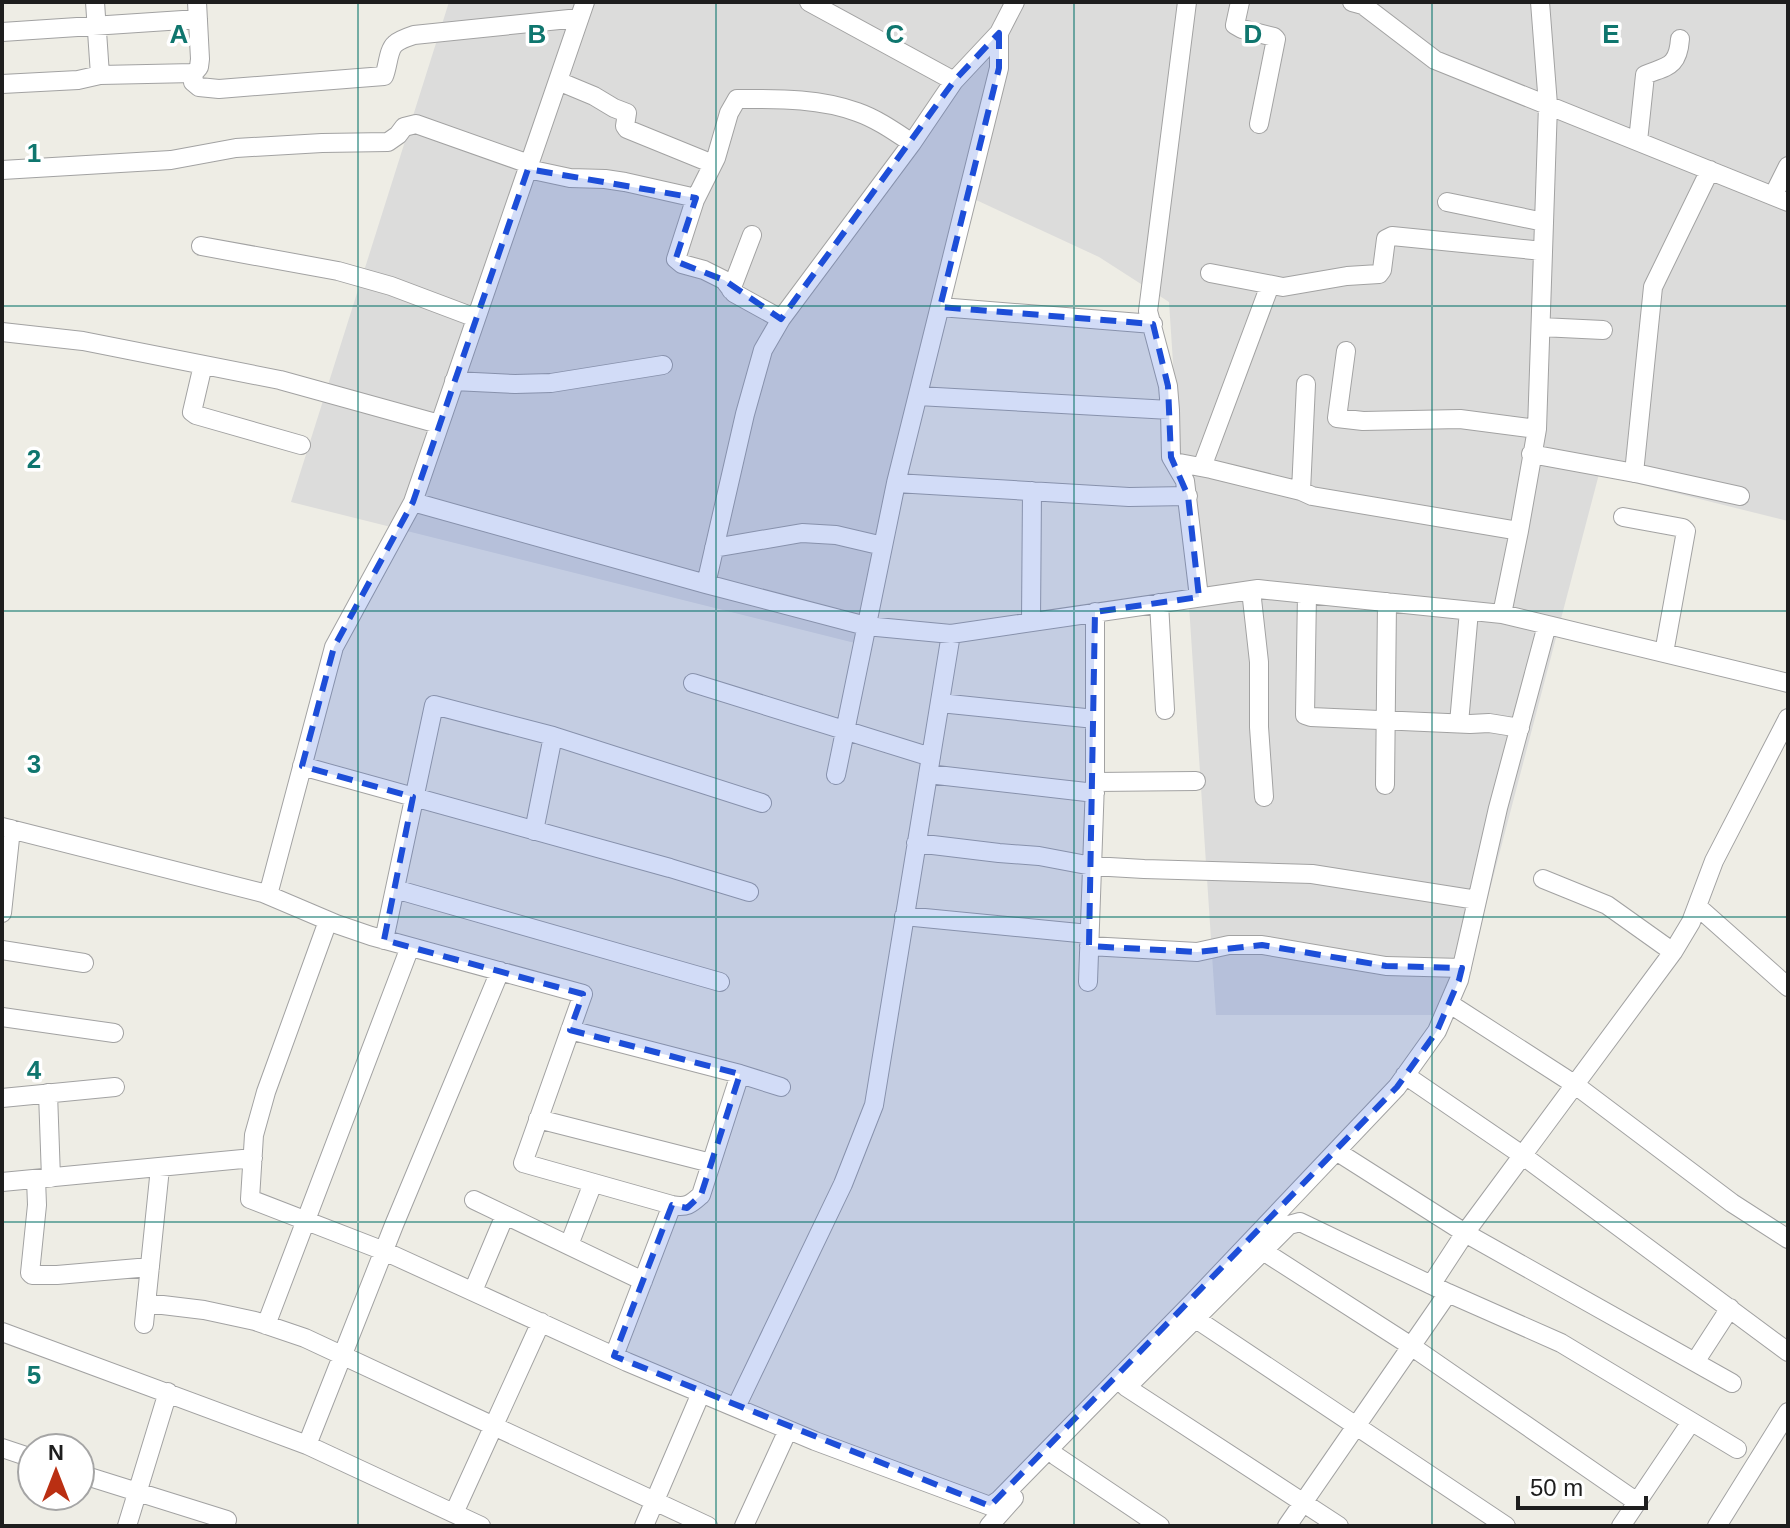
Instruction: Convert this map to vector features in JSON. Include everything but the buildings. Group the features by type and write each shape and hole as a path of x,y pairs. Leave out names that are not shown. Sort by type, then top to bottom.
{"street":[{"path":"95,2 100,75"},
{"path":"809,2 954,81"},
{"path":"706,584 763,350 781,319 912,143 954,81 999,33 1015,2"},
{"path":"1187,2 1148,311 1168,386 1171,457 1185,481 1188,496 1199,597"},
{"path":"1240,2 1235,25 1276,39 1259,124"},
{"path":"1352,2 1363,5 1435,60 1781,199 1788,166"},
{"path":"1502,614 1537,429 1548,105 1540,2"},
{"path":"2,32 96,24 197,10 200,59 193,82 199,87 219,89 384,76 395,43 414,35 582,10 413,502 334,647 268,895"},
{"path":"836,775 896,483 999,68 999,33"},
{"path":"1638,141 1645,75 1670,65 1676,59 1680,39"},
{"path":"2,84 78,80 100,75 194,73"},
{"path":"558,81 627,113 627,129 713,164"},
{"path":"781,319 731,290 724,280 676,259 696,198 713,164 729,113 737,99 787,99 838,106 885,125 912,143"},
{"path":"2,170 171,160 236,148 388,142 404,127 416,124 528,166 570,178 625,182 696,198"},
{"path":"1634,473 1653,287 1710,170"},
{"path":"1447,202 1544,222"},
{"path":"731,290 752,235"},
{"path":"1210,273 1293,287 1347,276 1379,274 1386,239 1392,236 1543,251"},
{"path":"201,246 338,271 391,286 476,318"},
{"path":"1202,467 1270,285"},
{"path":"940,307 1153,324"},
{"path":"1541,327 1603,330"},
{"path":"2,332 83,341 280,380 439,424"},
{"path":"1346,351 1337,418 1363,421 1460,419 1537,429"},
{"path":"203,365 192,412 301,445"},
{"path":"454,381 551,383 663,365"},
{"path":"1301,491 1306,384"},
{"path":"918,396 1170,410"},
{"path":"1531,454 1740,496"},
{"path":"1174,462 1312,496 1519,531"},
{"path":"896,483 1129,497 1188,496"},
{"path":"1031,622 1032,491"},
{"path":"413,502 866,626 951,634 1258,589 1502,614 1788,683"},
{"path":"1623,517 1686,531 1664,653"},
{"path":"714,548 802,533 836,535 883,546"},
{"path":"1251,590 1259,662 1259,727 1264,797"},
{"path":"1307,594 1305,715 1489,723 1520,728"},
{"path":"1385,785 1387,602"},
{"path":"1159,603 1165,710"},
{"path":"1459,723 1469,611"},
{"path":"1088,982 1095,787 1095,612"},
{"path":"328,921 266,1092 254,1135 250,1199 384,1251 614,1356 788,1430 990,1506 1192,1303 1397,1087 1437,1031 1462,968 1498,808 1547,625"},
{"path":"737,1405 843,1184 874,1105 951,634"},
{"path":"693,683 845,730 929,766 1095,787 1196,781"},
{"path":"940,703 1095,719"},
{"path":"384,940 434,705 553,736 762,803"},
{"path":"1287,1526 1411,1346 1465,1233 1673,952 1698,907 1714,861 1788,718"},
{"path":"534,831 553,736"},
{"path":"302,766 749,892"},
{"path":"2,913 7,828 268,895 328,921 384,940 583,994 523,1163 672,1205 689,1206 701,1195 740,1074"},
{"path":"916,843 1039,856 1092,866 1312,874 1477,900"},
{"path":"1543,879 1607,905 1673,952"},
{"path":"395,889 720,982"},
{"path":"1698,907 1788,987"},
{"path":"904,916 1197,952 1229,945 1262,945 1386,966 1462,968"},
{"path":"266,1325 410,947"},
{"path":"2,950 84,963"},
{"path":"307,1445 500,971"},
{"path":"1450,1004 1574,1084 1732,1203 1788,1239"},
{"path":"2,1017 114,1033"},
{"path":"570,1030 781,1087"},
{"path":"1405,1075 1522,1155 1788,1352"},
{"path":"2,1098 115,1087"},
{"path":"48,1093 44,1178 37,1205 30,1273 57,1275 150,1267"},
{"path":"538,1119 711,1163"},
{"path":"1336,1151 1465,1233 1732,1383"},
{"path":"2,1182 253,1158"},
{"path":"144,1324 160,1168"},
{"path":"569,1245 593,1183"},
{"path":"474,1200 643,1281"},
{"path":"614,1356 672,1205"},
{"path":"473,1291 505,1215"},
{"path":"989,1526 1025,1486 1289,1225 1300,1222 1561,1343 1737,1449"},
{"path":"1263,1251 1411,1346 1637,1502"},
{"path":"146,1303 204,1310 305,1338 708,1526"},
{"path":"1695,1362 1730,1308"},
{"path":"1196,1319 1506,1526"},
{"path":"454,1513 541,1322"},
{"path":"2,1332 307,1445 481,1526"},
{"path":"1126,1387 1339,1526"},
{"path":"127,1526 168,1392"},
{"path":"644,1526 701,1393"},
{"path":"1717,1526 1788,1412"},
{"path":"1621,1526 1691,1422"},
{"path":"744,1526 788,1430"},
{"path":"1056,1456 1160,1526"},
{"path":"96,1479 227,1520"}],"highlighted area":[{"path":"999,33 999,68 940,307 1153,324 1168,386 1171,457 1188,496 1199,597 1095,612 1089,946 1197,952 1262,945 1386,966 1462,968 1459,980 1437,1031 1397,1087 990,1506 614,1356 672,1205 687,1208 701,1195 740,1074 570,1030 583,994 384,940 413,797 302,766 334,647 413,502 528,169 696,198 675,261 724,280 781,319 954,81"}],"shaded area":[{"path":"449,2 1788,2 1788,521 1599,474 1457,1015 1216,1015 1169,302 1099,257 974,199 896,483 871,647 291,502"}]}
